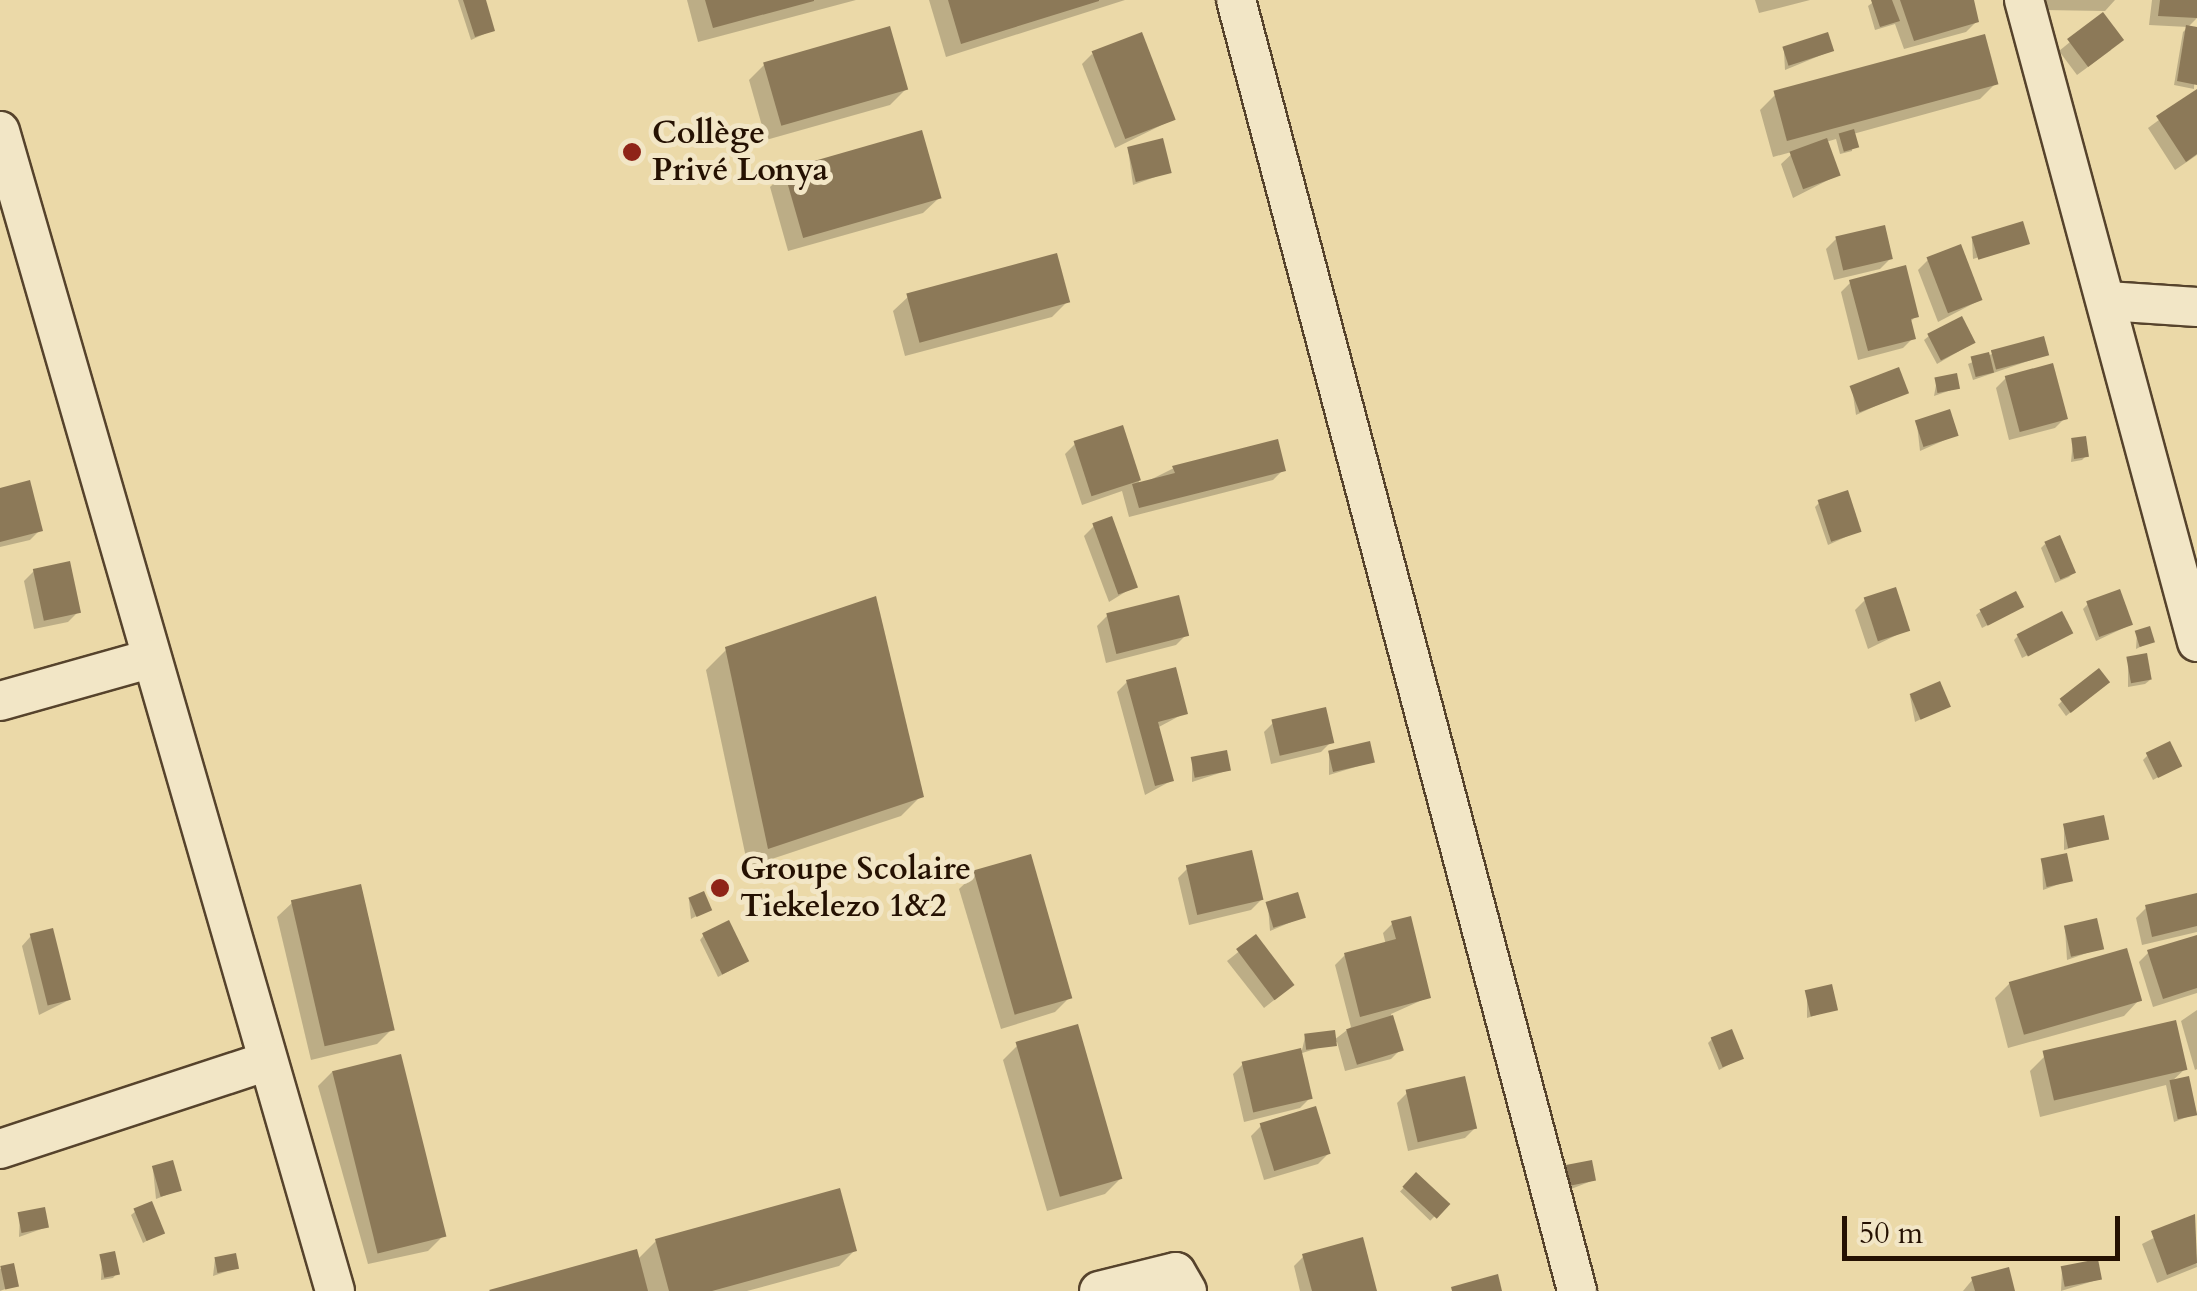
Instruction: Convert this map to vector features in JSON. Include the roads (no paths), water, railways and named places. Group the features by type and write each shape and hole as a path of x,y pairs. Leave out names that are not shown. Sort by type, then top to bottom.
{"street":[{"path":"1236,0 1577,1291"},
{"path":"2024,0 2197,642"},
{"path":"0,131 13,228 149,660 335,1291"},
{"path":"2107,301 2197,307"},
{"path":"0,701 149,660"},
{"path":"0,1149 267,1062"},
{"path":"1100,1291 1176,1272 1187,1291"}],"place":[{"name":"Collège Privé Lonya","path":"632,152"},
{"name":"Groupe Scolaire Tiekelezo 1&2","path":"720,888"}]}
